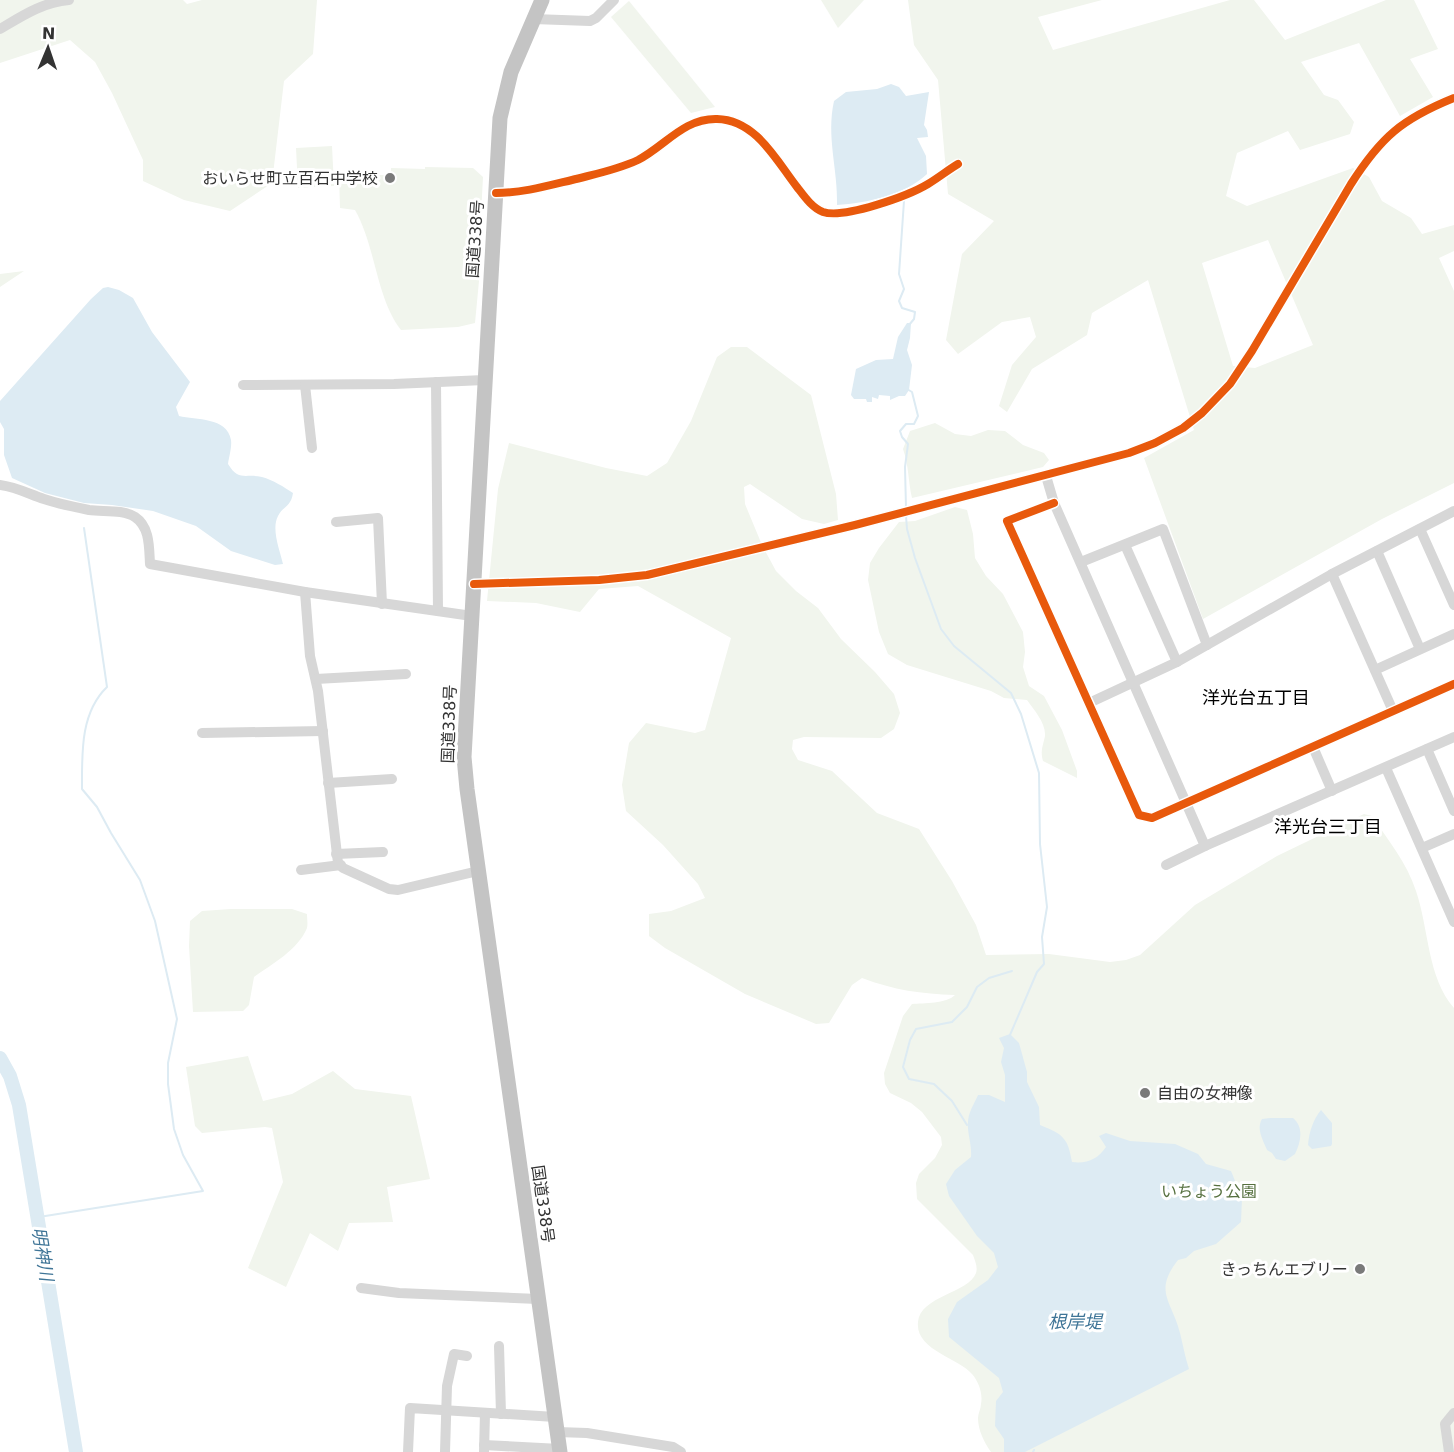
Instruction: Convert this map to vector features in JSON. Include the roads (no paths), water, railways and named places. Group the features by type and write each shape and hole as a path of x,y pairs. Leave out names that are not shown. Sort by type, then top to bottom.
{"highway":[{"name":"国道338号","path":"542,0 511,72 503,98 497,159 464,757 560,1451"}],"street":[{"path":"0,29 26,13 45,5 55,1 69,0"},
{"path":"533,19 590,21 614,0"},
{"path":"474,585 599,580 647,575 1046,476 1138,450 1183,428 1202,413 1230,384 1368,158 1383,140 1401,126 1422,112 1454,98"},
{"path":"496,193 521,192 614,170 651,152 683,127 694,122 717,118 738,123 757,136 813,206 828,213 840,213 898,197 927,184 958,164"},
{"path":"243,385 484,380"},
{"path":"436,382 438,612"},
{"path":"305,385 312,448"},
{"path":"1046,476 1054,503 1205,846"},
{"path":"0,485 20,489 72,507 125,513 135,518 145,529 149,541 150,564 305,592 472,616"},
{"path":"1054,503 1007,521 1139,815 1152,818 1393,711 1453,688"},
{"path":"1089,703 1177,662 1332,574 1454,511"},
{"path":"336,522 378,518 382,604"},
{"path":"1420,529 1454,605"},
{"path":"1081,562 1163,530 1207,645"},
{"path":"1125,545 1177,662"},
{"path":"1377,551 1420,649"},
{"path":"1332,574 1393,711"},
{"path":"305,592 310,656 316,679 323,731 336,854 341,865 389,889 398,890 478,871"},
{"path":"1375,670 1454,634"},
{"path":"316,679 406,674"},
{"path":"202,733 323,731"},
{"path":"1166,865 1454,737"},
{"path":"1313,747 1332,791"},
{"path":"1427,749 1454,811"},
{"path":"1386,768 1454,921"},
{"path":"328,783 392,779"},
{"path":"1422,848 1454,834"},
{"path":"336,854 383,852"},
{"path":"301,870 341,865"},
{"path":"361,1288 399,1293 538,1299"},
{"path":"499,1346 501,1414"},
{"path":"445,1452 447,1386 454,1354 467,1356"},
{"path":"408,1452 410,1408 501,1414 587,1433 673,1447 681,1452"},
{"path":"485,1413 484,1449 560,1451"},
{"path":"1449,1452 1444,1430 1445,1424 1454,1413"}],"water":[{"path":"891,84 899,87 906,96 929,92 924,125 928,137 917,138 926,156 927,174 897,193 837,205 831,127 834,101 846,92 877,89"},
{"path":"108,287 133,298 152,332 190,382 176,407 179,416 210,421 224,427 231,440 228,464 232,470 243,476 266,478 293,493 291,501 280,513 275,527 283,564 275,565 231,551 196,526 153,511 84,503 45,493 12,478 4,455 4,429 0,422 0,401 91,299 103,288"},
{"path":"907,323 911,323 907,350 912,365 909,390 905,396 890,400 890,396 879,395 878,399 872,397 872,402 867,402 866,399 854,399 851,395 856,369 876,360 893,359 898,337"},
{"name":"根岸堤","path":"1010,1034 1019,1043 1027,1072 1027,1082 1039,1107 1040,1125 1063,1138 1069,1147 1072,1162 1092,1160 1099,1155 1106,1147 1099,1136 1106,1133 1130,1141 1175,1144 1198,1154 1206,1164 1231,1171 1242,1198 1241,1222 1216,1244 1194,1251 1186,1258 1178,1260 1167,1280 1167,1296 1177,1322 1189,1369 1025,1452 1004,1452 1004,1439 995,1426 996,1401 1003,1392 999,1378 949,1337 948,1319 957,1302 988,1280 998,1267 994,1253 977,1236 949,1196 946,1184 955,1170 971,1157 968,1119 978,1095 989,1095 1005,1102 1005,1075 1001,1062 1004,1048 999,1038"},
{"path":"1321,1110 1332,1123 1332,1144 1312,1149 1308,1145 1309,1135"},
{"path":"1293,1118 1299,1126 1300,1140 1295,1154 1285,1161 1276,1159 1267,1150 1262,1138 1260,1123 1262,1119"}],"waterway":[{"path":"904,201 899,274 904,289 899,301 902,308 915,312 914,319 909,325"},
{"path":"906,508 905,467 908,444 900,431 906,424 914,424 918,416 912,392 907,389"},
{"path":"906,516 915,558 941,629 954,646 1011,693 1021,714 1039,773 1040,844 1047,907 1042,937 1044,964 1037,972 1010,1035"},
{"path":"39,1217 203,1191 183,1155 174,1129 168,1084 168,1063 177,1019 155,921 140,880 97,807 82,789 83,748 87,721 98,697 107,687 84,528"},
{"path":"967,1125 952,1101 934,1084 909,1079 903,1067 910,1040 916,1029 952,1022 967,1007 977,987 989,978 1012,971"},
{"name":"明神川","path":"0,1058 10,1076 19,1105 76,1452"}],"place":[{"name":"おいらせ町立百石中学校","path":"390,178"},
{"name":"自由の女神像","path":"1145,1093"},
{"name":"きっちんエブリー","path":"1360,1269"}],"district":[{"name":"洋光台五丁目","path":"1256,697"},
{"name":"洋光台三丁目","path":"1328,826"}],"park label":[{"name":"いちょう公園","path":"1209,1191"}]}
